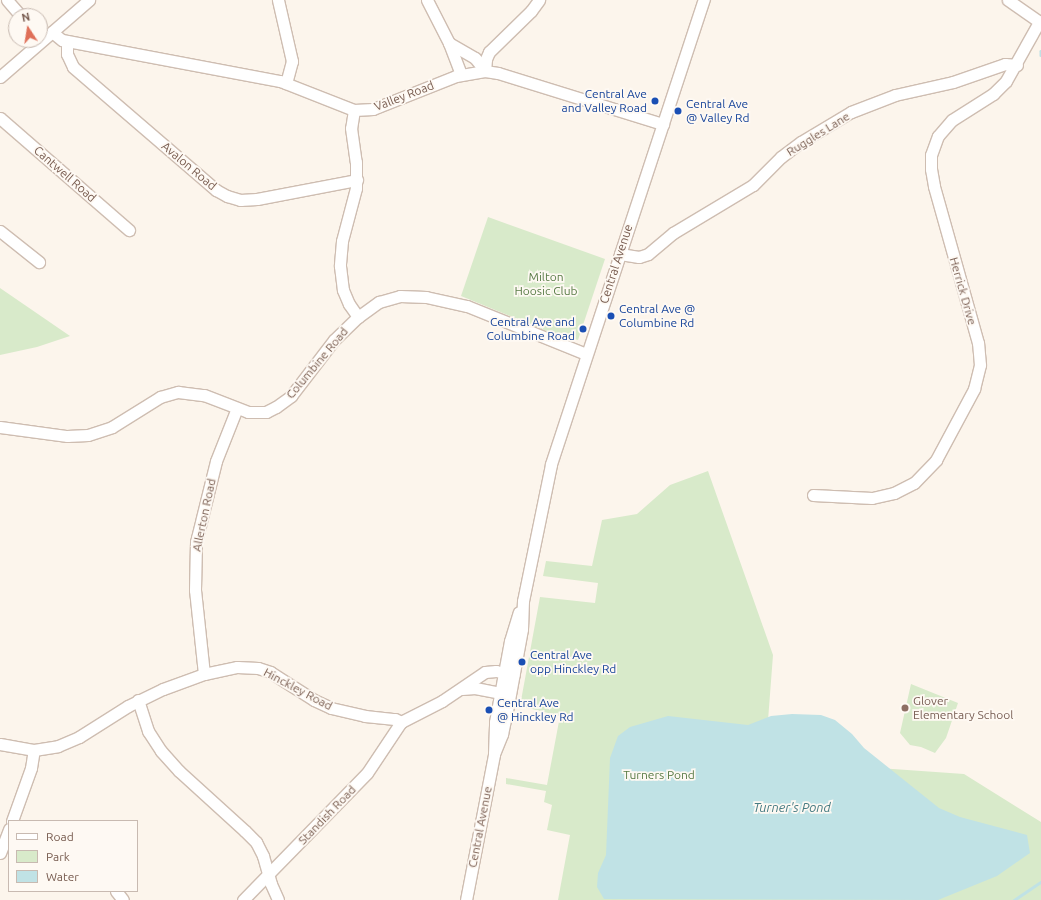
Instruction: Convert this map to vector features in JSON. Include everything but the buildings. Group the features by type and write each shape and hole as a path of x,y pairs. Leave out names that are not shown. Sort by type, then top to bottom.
{"street":[{"path":"7,0 14,8"},
{"path":"48,35 89,0"},
{"path":"278,0 292,61 286,83"},
{"path":"427,0 449,43 461,75"},
{"path":"485,71 486,59 489,52 531,11 539,0"},
{"name":"Central Avenue","path":"466,900 494,754 502,734 505,694 522,629 523,602 548,477 586,354 704,0"},
{"path":"1008,0 1040,22"},
{"name":"Herrick Drive","path":"813,495 872,498 894,493 914,483 936,460 974,389 980,365 978,343 934,186 931,169 931,155 935,141 947,124 963,111 998,90 1017,65 1040,22"},
{"name":"Valley Road","path":"52,32 58,38 67,41 226,70 286,83 343,107 354,110 366,110 380,107 461,75 485,71 498,73 663,124"},
{"name":"Avalon Road","path":"67,41 67,54 73,67 216,190 227,196 240,200 257,200 357,180"},
{"path":"449,43 475,58 485,71"},
{"path":"0,77 32,48"},
{"name":"Ruggles Lane","path":"620,254 639,257 648,254 673,233 749,188 801,142 851,112 895,95 953,82 1005,64 1017,65"},
{"path":"354,110 351,128 357,180 354,201 342,241 340,266 343,290 348,304 358,317"},
{"name":"Cantwell Road","path":"0,118 129,230"},
{"path":"0,231 39,262"},
{"name":"Columbine Road","path":"0,427 67,436 88,435 112,427 160,397 178,392 204,394 248,412 260,413 271,410 281,404 295,391 339,334 358,317 379,302 393,297 409,295 426,297 476,309 586,354"},
{"name":"Allerton Road","path":"204,674 195,590 196,542 217,457 237,408"},
{"name":"Hinckley Road","path":"0,744 34,750 51,748 72,740 138,700 173,684 204,674 237,667 258,668 270,672 314,700 331,708 355,714 395,719 401,722"},
{"path":"401,722 462,689 485,672 492,671 509,674"},
{"path":"462,689 475,688 505,694"},
{"path":"138,700 148,731 158,747 179,771 250,836 263,856 268,875 278,900"},
{"name":"Standish Road","path":"243,900 367,773 401,722"},
{"path":"14,820 31,768 34,750"},
{"path":"0,853 8,834"},
{"path":"117,892 123,900"}],"green space":[{"name":"Milton Hoosic Club","path":"488,217 605,259 578,340 549,332 461,296"},
{"path":"0,288 70,336 37,347 0,355"},
{"name":"Turners Pond","path":"708,471 773,655 765,760 964,774 1041,822 1041,900 558,900 570,835 547,830 552,805 544,802 546,791 506,784 506,778 547,785 560,716 520,706 540,597 595,603 598,583 543,576 546,561 592,566 602,520 637,514 670,485"},
{"path":"911,684 958,703 946,738 935,753 921,747 910,745 900,733"}],"water":[{"name":"Turner's Pond","path":"792,714 821,715 835,720 852,734 864,748 939,808 960,817 1027,835 1030,853 997,876 938,900 604,899 597,887 598,873 606,855 610,758 618,736 630,727 668,716 748,725 771,716"}],"waterway":[{"path":"1014,900 1041,882"}],"place":[{"name":"Central Ave and Valley Road","path":"655,101"},
{"name":"Central Ave @ Valley Rd","path":"678,111"},
{"name":"Central Ave @ Columbine Rd","path":"611,316"},
{"name":"Central Ave and Columbine Road","path":"583,329"},
{"name":"Central Ave opp Hinckley Rd","path":"522,662"},
{"name":"Glover Elementary School","path":"905,708"},
{"name":"Central Ave @ Hinckley Rd","path":"489,710"}]}
